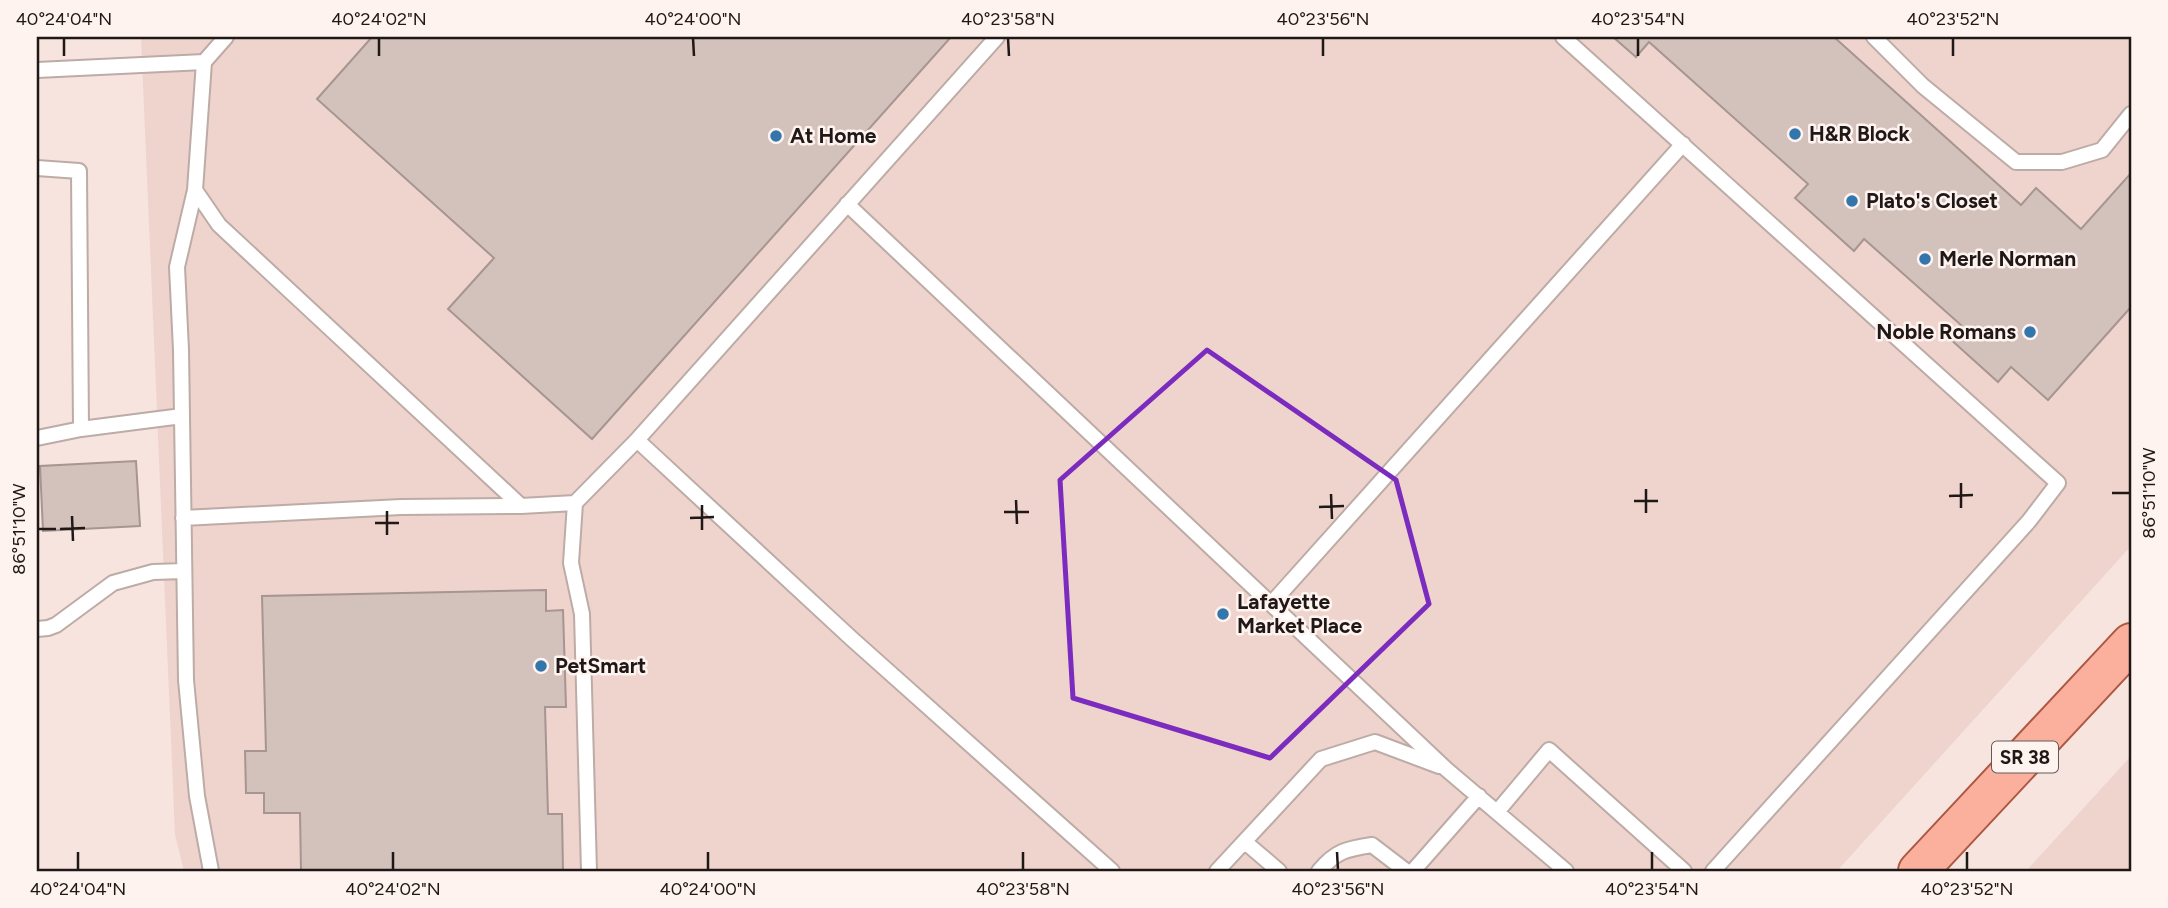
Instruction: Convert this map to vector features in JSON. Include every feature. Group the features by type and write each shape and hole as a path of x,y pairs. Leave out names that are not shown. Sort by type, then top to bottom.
{"main road":[{"name":"SR 38","path":"1918,871 2131,643"}],"lane":[{"path":"211,871 197,796 186,680 177,267 195,190 204,62 226,37"},
{"path":"589,871 582,614 571,563 575,503 637,440 997,37"},
{"path":"1563,37 2059,483 2029,522 1713,871"},
{"path":"1874,37 1923,86 2016,162 2062,162 2102,150 2131,114"},
{"path":"37,70 204,62"},
{"path":"1271,604 1682,144"},
{"path":"37,168 79,171 81,429"},
{"path":"195,190 219,225 522,506"},
{"path":"847,204 1446,769 1566,871"},
{"path":"37,439 81,429 182,416"},
{"path":"637,440 831,621 1112,871"},
{"path":"183,518 401,506 575,503"},
{"path":"37,629 56,625 113,583 153,572 184,571"},
{"path":"1217,871 1321,759 1375,742 1446,769"},
{"path":"1497,812 1549,750 1684,871"},
{"path":"1413,871 1479,796"},
{"path":"1245,842 1279,871"},
{"path":"1319,871 1328,861 1347,849 1372,845 1406,871"}],"highlighted area":[{"path":"1207,350 1396,480 1429,604 1270,758 1073,698 1060,480"}],"shaded area":[{"path":"141,37 2131,37 2131,546 1837,871 184,871 175,835"},
{"path":"2131,756 2131,871 2026,871"}],"building":[{"path":"372,37 951,37 592,439 448,309 494,258 317,99"},
{"path":"1613,37 1834,37 2021,205 2036,188 2081,229 2131,173 2131,307 2048,400 2011,367 1998,382 1949,338 1961,325 1864,239 1854,251 1795,198 1808,184 1649,42 1636,57"},
{"path":"136,461 140,526 43,531 40,466"},
{"path":"546,590 546,611 563,610 566,707 545,707 548,814 562,814 563,871 301,871 300,813 264,813 264,793 246,793 245,751 266,751 262,596"}],"place":[{"name":"H&R Block","path":"1795,134"},
{"name":"At Home","path":"776,136"},
{"name":"Plato's Closet","path":"1852,201"},
{"name":"Merle Norman","path":"1925,259"},
{"name":"Noble Romans","path":"2030,332"},
{"name":"Lafayette Market Place","path":"1223,614"},
{"name":"PetSmart","path":"541,666"}]}
